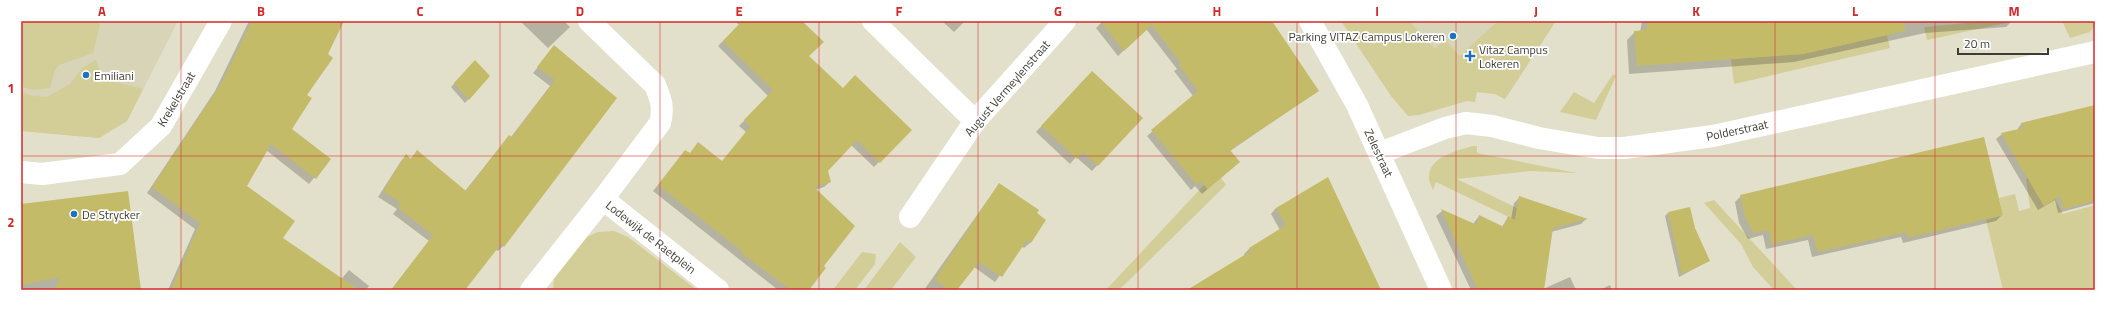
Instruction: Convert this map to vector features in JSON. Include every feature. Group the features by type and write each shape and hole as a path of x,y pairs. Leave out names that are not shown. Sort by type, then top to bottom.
{"street":[{"name":"Krekelstraat","path":"21,172 42,174 120,164 161,126 221,21"},
{"name":"Lodewijk de Raetplein","path":"531,290 603,199 660,122 663,112 662,99 655,85 589,21"},
{"path":"873,21 975,121"},
{"name":"August Vermeylenstraat","path":"910,217 975,121 1065,21"},
{"name":"Zelestraat","path":"1310,21 1357,105 1380,152 1441,290"},
{"name":"Polderstraat","path":"1380,152 1445,128 1466,123 1492,126 1539,138 1598,148 1624,148 1713,136 2095,52"},
{"name":"Lodewijk de Raetplein","path":"603,199 718,290"}],"shaded area":[{"name":"Emiliani","path":"21,21 178,21 127,121 99,138 21,131"},
{"path":"21,21 92,21 100,24 93,53 59,65 55,70 50,88 31,90 21,86"},
{"name":"Vitaz Campus Lokeren","path":"1341,21 1409,21 1435,49 1445,40 1460,56 1498,21 1556,21 1505,99 1495,94 1477,92 1475,102 1467,101 1419,115 1408,116 1391,96"},
{"name":"Vitaz Campus Lokeren","path":"1352,21 1556,21 1505,99 1495,94 1476,92"},
{"path":"1988,21 2015,21 1927,40 1924,27"},
{"path":"2062,21 2095,21 2095,26 2090,32 2070,38"},
{"path":"1887,35 1890,48 1734,84 1731,59 1803,54"},
{"path":"96,60 101,75 115,82 143,89 127,121 99,138 21,131 21,92 33,96 47,97 70,84 82,68"},
{"path":"1613,74 1616,76 1596,120 1560,112 1574,92 1594,103"},
{"path":"1472,146 1477,146 1477,153 1577,173 1530,171 1457,179 1517,208 1515,220 1436,182 1433,190 1429,178 1433,165 1444,156"},
{"path":"2039,172 2042,178 2031,184 2044,206 2055,199 2063,214 2095,205 2095,290 2003,290 1986,220 2003,215 1999,198 2015,194 2019,211 2030,208 2026,179"},
{"path":"1221,178 1226,185 1119,290 1106,290 1204,185 1208,189"},
{"path":"1714,200 1797,290 1774,290 1753,267 1741,244 1704,203"},
{"path":"614,231 628,237 697,290 553,290 554,278 584,238 598,232"},
{"path":"900,242 916,257 891,290 864,290"},
{"path":"862,252 876,254 875,264 855,290 833,290"}],"building":[{"path":"252,21 344,21 328,54 333,58 307,95 312,98 292,129 331,159 316,179 271,144 247,186 295,221 283,238 359,290 171,290 200,223 152,187 221,84"},
{"path":"742,21 802,21 824,42 809,56 843,88 855,75 912,130 880,163 857,140 828,171 831,182 814,187 855,226 824,266 826,268 809,290 791,290 741,253 743,252 658,185 685,150 690,153 698,142 722,161 750,127 744,120 773,90 723,41"},
{"path":"1100,21 1272,21 1319,91 1230,150 1240,162 1208,189 1200,181 1197,185 1151,130 1198,91 1179,65 1181,63 1152,25 1124,51"},
{"path":"1648,21 1904,21 1905,31 1803,54 1637,66 1634,31 1646,30"},
{"path":"554,45 617,98 504,247 501,244 465,290 391,290 433,235 398,208 401,203 383,191 406,154 411,159 417,150 466,191 509,135 512,137 555,80 537,67"},
{"path":"475,60 490,76 469,100 454,83"},
{"path":"1092,71 1143,118 1098,166 1083,152 1077,159 1041,126"},
{"path":"2095,105 2095,201 2063,209 2060,196 2044,206 2001,133 2023,128 2021,123"},
{"path":"1984,137 2003,215 1908,238 1907,232 1818,252 1813,235 1772,244 1769,230 1754,233 1745,217 1740,195"},
{"path":"1328,177 1381,290 1187,290 1251,251 1249,248 1286,225 1276,208"},
{"path":"999,183 1039,210 1037,213 1046,220 1031,243 1027,240 1002,277 979,262 957,290 948,290 935,279"},
{"path":"128,191 141,290 55,290 60,277 21,285 21,204"},
{"path":"1519,196 1588,219 1553,228 1544,290 1478,290 1441,209 1477,225 1479,215 1504,227 1508,216 1515,220"},
{"path":"1690,207 1695,228 1710,261 1682,274 1668,212"}],"place":[{"name":"Parking VITAZ Campus Lokeren","path":"1453,36"},
{"name":"Vitaz Campus Lokeren","path":"1470,56"},
{"name":"Emiliani","path":"86,75"},
{"name":"De Strycker","path":"74,214"}]}
